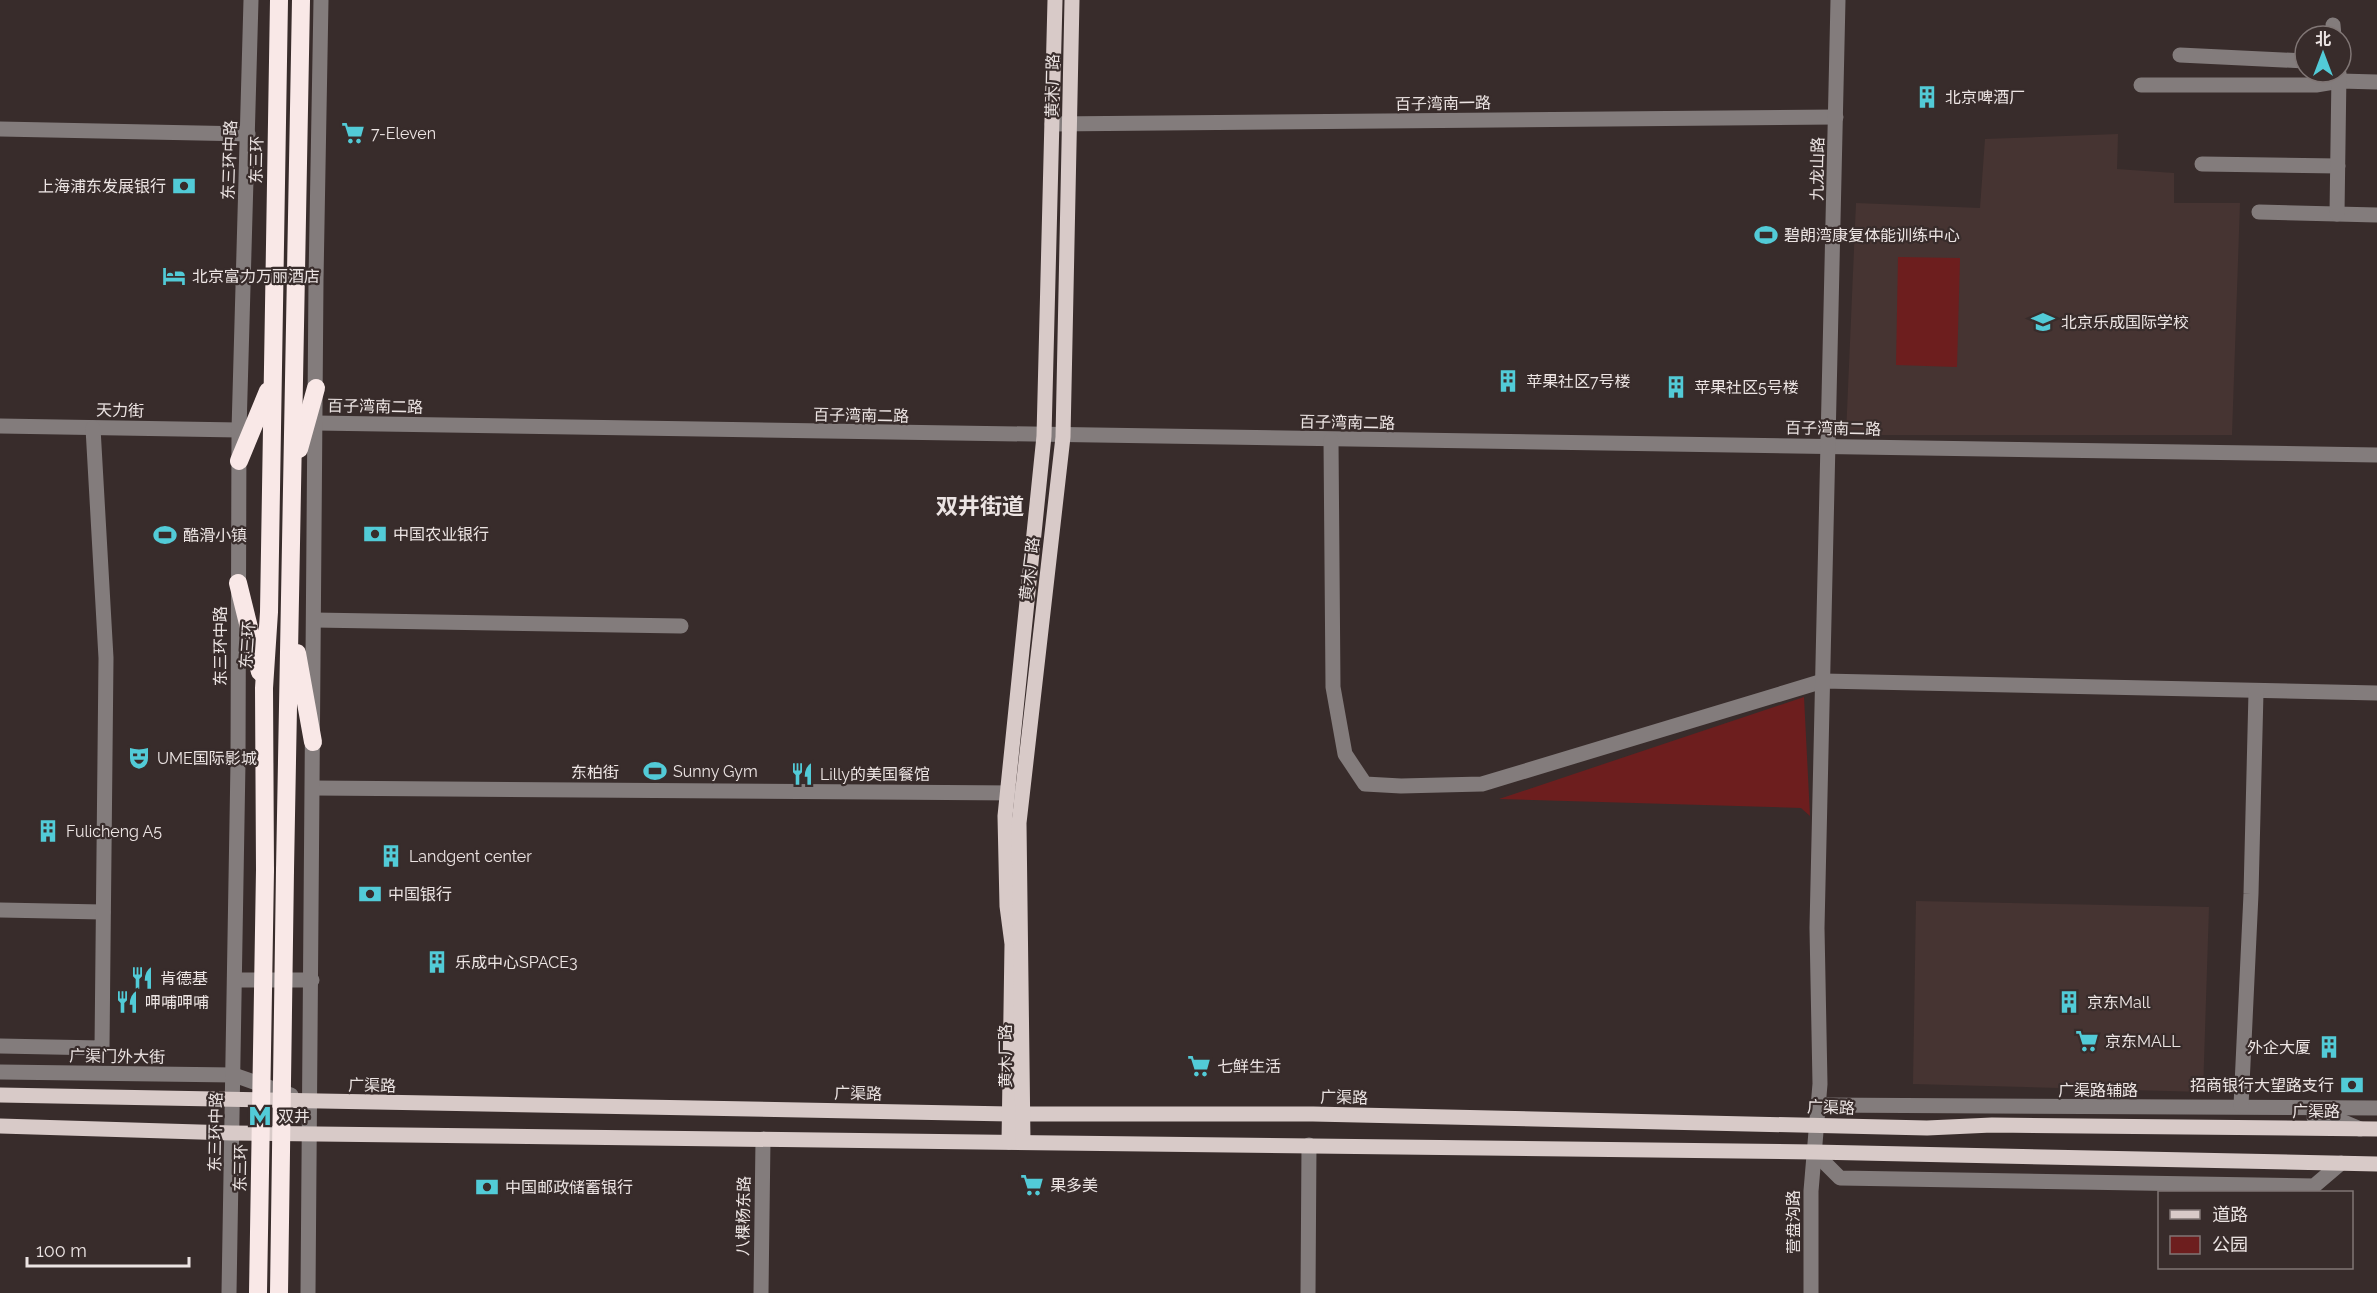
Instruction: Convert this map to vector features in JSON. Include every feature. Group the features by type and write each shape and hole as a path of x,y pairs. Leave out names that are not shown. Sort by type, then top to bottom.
{"highway":[{"name":"东三环","path":"258,1293 265,870 264,688 269,612 279,0"},
{"path":"279,1293 301,0"},
{"path":"238,461 272,381"},
{"path":"292,474 316,388"},
{"path":"238,584 264,688"},
{"path":"290,613 313,742"}],"main road":[{"name":"黄木厂路","path":"1016,1142 1014,793 1044,436 1055,0"},
{"name":"黄木厂路","path":"1014,793 1063,436 1072,0"},
{"path":"0,1088 7,1095 234,1100"},
{"name":"广渠路","path":"234,1100 1017,1114 1313,1114 1927,1128 1992,1125 2377,1129"},
{"path":"0,1126 232,1133 1814,1152 2377,1164"}],"street":[{"name":"东三环中路","path":"229,1293 234,1100 238,430 251,0"},
{"path":"308,1293 321,0"},
{"name":"九龙山路","path":"1823,681 1838,0"},
{"path":"2180,55 2293,60"},
{"path":"2353,78 2377,82"},
{"path":"2141,85 2318,84"},
{"path":"2337,214 2338,84"},
{"name":"百子湾南一路","path":"1052,124 1836,117"},
{"path":"0,129 248,134"},
{"path":"2202,164 2338,166"},
{"path":"2259,212 2377,214"},
{"name":"百子湾南二路","path":"316,423 2377,455"},
{"name":"天力街","path":"0,426 238,430"},
{"path":"0,1046 102,1048 106,658 93,428"},
{"path":"1331,440 1333,687 1345,754 1365,784 1401,786 1482,784 1823,681 2377,693"},
{"path":"314,620 681,626"},
{"name":"营盘沟路","path":"1811,1293 1814,1152 1818,1106 1817,928 1823,681"},
{"path":"2241,1106 2251,894 2256,692"},
{"name":"东柏街","path":"313,788 1014,793"},
{"path":"0,910 103,912"},
{"path":"235,980 312,980"},
{"name":"广渠门外大街","path":"0,1072 234,1075 311,1102"},
{"name":"广渠路辅路","path":"1818,1106 2377,1108"},
{"path":"2274,1107 2304,1117 2334,1118 2360,1129"},
{"name":"八棵杨东路","path":"760,1293 763,1139"},
{"path":"1308,1293 1309,1145"},
{"path":"1814,1152 1840,1178 2314,1186 2341,1163"}],"shaded area":[{"name":"北京乐成国际学校","path":"2118,134 2117,169 2174,173 2174,203 2240,203 2232,435 1846,435 1856,203 1980,208 1985,139"},
{"name":"京东Mall","path":"1916,901 2209,907 2203,1092 1913,1084"}],"green space":[{"path":"1898,257 1960,258 1957,367 1896,365"},
{"path":"1804,697 1810,816 1801,808 1499,799"}],"place":[{"name":"北京啤酒厂","path":"1927,97"},
{"name":"7-Eleven","path":"353,133"},
{"name":"上海浦东发展银行","path":"184,186"},
{"name":"碧朗湾康复体能训练中心","path":"1766,235"},
{"name":"北京富力万丽酒店","path":"174,276"},
{"name":"北京乐成国际学校","path":"2043,322"},
{"name":"苹果社区7号楼","path":"1508,381"},
{"name":"苹果社区5号楼","path":"1676,387"},
{"name":"中国农业银行","path":"375,534"},
{"name":"酷滑小镇","path":"165,535"},
{"name":"UME国际影城","path":"139,758"},
{"name":"Sunny Gym","path":"655,771"},
{"name":"Lilly的美国餐馆","path":"802,774"},
{"name":"Fulicheng A5","path":"48,831"},
{"name":"Landgent center","path":"391,856"},
{"name":"中国银行","path":"370,894"},
{"name":"乐成中心SPACE3","path":"437,962"},
{"name":"肯德基","path":"142,978"},
{"name":"呷哺呷哺","path":"127,1002"},
{"name":"京东Mall","path":"2069,1002"},
{"name":"京东MALL","path":"2087,1041"},
{"name":"外企大厦","path":"2329,1047"},
{"name":"七鲜生活","path":"1199,1066"},
{"name":"招商银行大望路支行","path":"2352,1085"},
{"name":"双井","path":"260,1116"},
{"name":"果多美","path":"1032,1185"},
{"name":"中国邮政储蓄银行","path":"487,1187"}],"district":[{"name":"双井街道","path":"980,506"}]}
